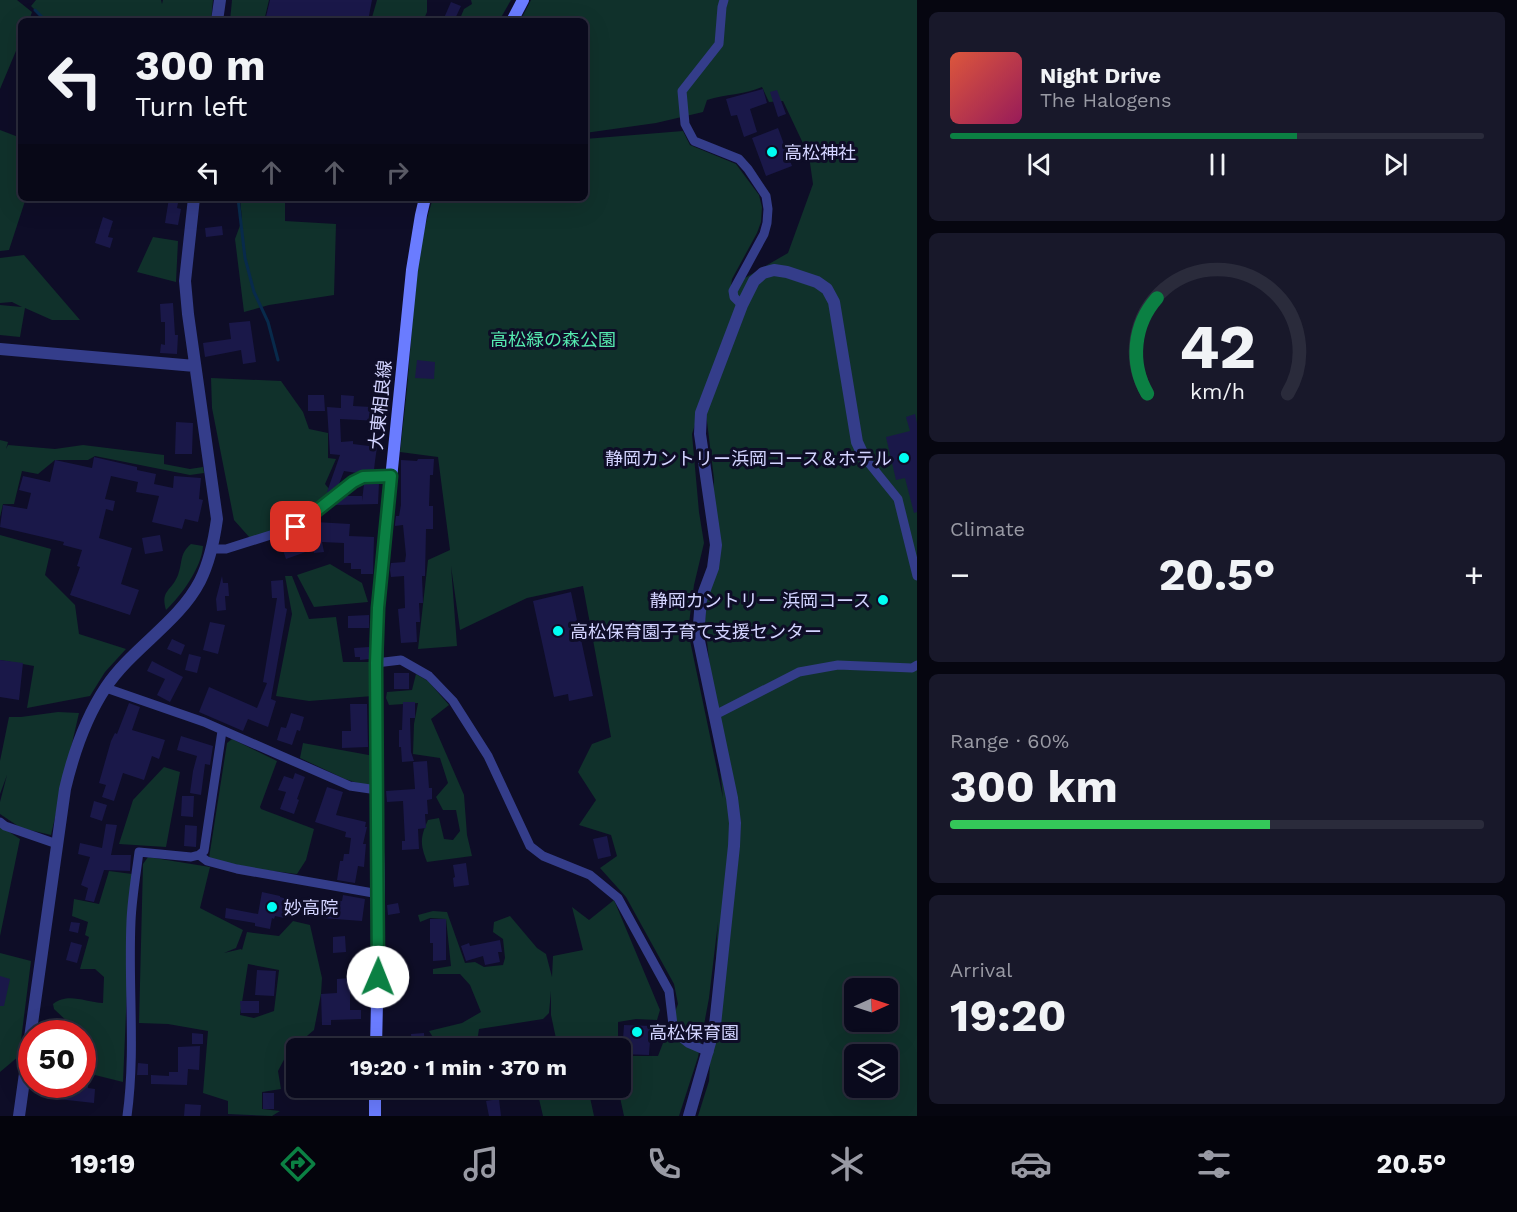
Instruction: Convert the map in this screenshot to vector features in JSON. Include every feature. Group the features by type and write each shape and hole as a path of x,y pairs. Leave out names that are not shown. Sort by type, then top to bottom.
{"main road":[{"path":"514,18 523,0"},
{"name":"大東相良線","path":"376,1038 379,894 376,663 378,608 412,270 424,201"},
{"path":"375,1098 375,1116"}],"street":[{"path":"218,18 220,0"},
{"path":"724,0 719,44 682,91 685,124 694,141 740,159 766,196 768,209 764,234 733,291 734,297 742,305"},
{"path":"19,1116 65,789 71,765 88,722 106,688 129,659 178,611 200,582 213,549 217,519 185,281 194,201"},
{"path":"689,1116 709,1052 718,1000 735,835 732,798 698,636 701,600 713,568 716,544 700,434 701,413 742,305 754,281 763,273 774,270 787,272 817,282 827,289 834,302 857,442 864,457 898,499 917,576"},
{"path":"0,349 195,366"},
{"path":"213,549 226,549 296,527 353,482 363,477 391,476"},
{"path":"376,663 401,660 429,676 453,701 488,756 530,846 543,856 590,875 618,898 669,991 673,1025 677,1034 688,1043 709,1052"},
{"path":"715,715 799,672 838,665 912,668 917,665"},
{"path":"106,688 204,722 350,786 377,790"},
{"path":"127,1116 130,1094 132,1015 131,921 139,852 191,857 199,855 204,850 222,731"},
{"path":"0,822 5,826 57,844"},
{"path":"199,855 207,861 237,868 379,894"}],"green space":[{"path":"0,0 17,0 32,12 30,18 18,18 18,46 0,89"},
{"path":"36,0 161,0 162,4 163,0 213,0 211,18 43,18 31,6"},
{"path":"232,0 269,0 265,18 230,18"},
{"path":"377,0 427,0 424,18 372,18"},
{"path":"471,0 511,0 501,18 460,18 464,9 472,4"},
{"name":"高松緑の森公園","path":"531,0 917,0 917,1116 698,1116 709,1081 718,922 709,998 698,1057 679,1116 624,1116 620,1098 631,1098 631,1056 658,1056 678,1004 674,984 626,897 600,868 617,856 611,835 579,825 596,800 578,772 592,744 611,737 583,586 527,598 460,630 451,566 457,646 418,649 428,560 450,550 438,457 400,452 419,260 432,201 588,201 588,139 683,131 690,145 736,164 759,195 762,207 761,222 732,279 731,286 788,253 813,184 809,156 783,101 769,102 762,87 707,100 703,112 656,123 588,133 588,18 522,18","holes":["704,397 714,479 705,621 723,798 688,631 694,585 704,543 692,434"]},
{"path":"0,130 18,137 18,201 25,201 9,250 0,251"},
{"path":"240,201 285,201 285,221 336,224 334,295 269,305 244,312 235,239 242,220"},
{"path":"153,237 178,241 176,282 137,272"},
{"path":"24,255 80,320 52,320 25,308 20,337 0,335 0,305 22,307 12,302 0,303 0,258"},
{"path":"211,378 281,381 303,412 309,429 328,433 328,458 336,459 325,484 334,495 283,526 250,538 234,520 212,408"},
{"path":"0,440 8,442 6,449 8,445 55,449 83,445 164,455 164,464 190,469 203,467 204,473 190,475 95,456 88,460 55,460 38,474 22,471 14,504 3,504 0,517"},
{"path":"0,535 51,549 45,575 75,605 79,634 126,649 105,672 90,696 27,708 34,666 0,660"},
{"path":"191,544 203,546 199,563 184,589 166,610 164,598 176,580 183,555"},
{"path":"330,564 362,583 368,602 314,607 297,575"},
{"path":"285,576 292,576 309,619 336,617 343,662 371,662 373,696 309,701 276,696 292,614"},
{"path":"416,674 428,681 449,705 431,719 464,795 467,835 472,856 427,862 425,856 422,841 428,820 439,818 444,839 453,840 460,831 456,810 443,810 436,797 448,783 440,758 413,754 414,724 418,703 389,705 386,698 387,692 412,690"},
{"path":"58,712 79,713 51,835 21,828 0,814 0,802 7,775 0,794 0,761 9,717"},
{"path":"232,739 277,761 261,809 314,829 306,860 297,874 248,868 209,858 227,743"},
{"path":"303,743 374,756 373,788 345,779 300,758"},
{"path":"164,767 180,772 166,847 119,844 133,800"},
{"path":"0,826 20,839 0,936"},
{"path":"148,857 210,867 200,908 243,930 236,948 224,953 242,950 247,932 279,936 293,921 310,925 322,978 314,1030 305,1038 286,1038 286,1056 278,1071 281,1089 262,1092 262,1109 280,1111 272,1116 228,1114 228,1101 203,1093 208,1031 168,1024 139,1023 143,864","holes":["248,964 279,970 274,1011 254,1018 240,1015"]},
{"path":"109,871 132,874 123,1082 96,1075 96,1020 66,1020 54,1009 53,1004 59,1000 71,998 103,1003 104,977 95,969 80,969 89,937 85,935 88,922 72,916 74,899 99,904"},
{"path":"614,900 660,1010 657,1020 636,1019 618,1022 618,1038 556,1038 551,1015 551,991 549,1013 543,1019 479,1029 478,1038 434,1038 429,1031 462,1023 481,1012 470,985 460,974 433,974 433,969 451,966 446,919 430,918 420,922 418,915 433,911 447,912 465,963 475,962 484,967 503,965 505,958 503,939 493,932 494,922 510,916 537,948 546,954 552,977 553,956 583,950 572,907 589,920"},
{"path":"0,953 31,961 24,1020 18,1020 18,1057 0,1072"},
{"path":"590,1098 594,1116 543,1116 539,1099"}],"building":[{"path":"270,0 372,0 369,18 316,16 316,18 266,18"},
{"path":"451,2 461,6 455,18 444,18"},
{"path":"763,89 767,103 750,109 757,132 744,137 737,115 731,116 726,99"},
{"path":"777,90 786,114 778,117 770,92"},
{"name":"高松神社","path":"778,128 792,166 766,176 752,138"},
{"path":"169,201 178,201 177,208 181,209 178,225 165,223"},
{"path":"103,217 113,221 108,237 113,238 110,248 95,243"},
{"path":"222,226 223,235 206,237 205,228"},
{"path":"173,303 175,335 178,335 177,354 160,353 161,344 165,345 165,322 161,322 160,304"},
{"path":"250,321 256,362 243,364 241,350 205,357 203,343 231,339 229,323"},
{"path":"417,360 435,362 434,379 415,378"},
{"path":"308,395 324,395 325,411 308,411"},
{"path":"341,395 354,396 353,406 371,407 371,396 380,396 380,421 340,419 341,442 353,441 353,444 377,447 374,470 357,473 344,471 339,484 328,493 340,455 330,454 327,407 341,408"},
{"name":"静岡カントリー浜岡コース＆ホテル","path":"915,414 917,423 917,512 914,513 905,478 896,480 886,437 910,431 906,417"},
{"path":"176,422 193,423 192,454 175,454"},
{"path":"94,457 156,474 154,484 173,488 174,476 201,478 199,499 203,500 198,522 185,519 182,529 152,522 159,496 136,492 138,482 111,476 105,499 115,501 113,511 106,509 99,538 132,548 121,584 139,590 130,615 70,595 80,567 77,566 82,550 63,545 64,542 0,527 3,505 27,509 31,493 19,490 23,476 50,482 55,460 92,468"},
{"path":"418,459 434,459 433,475 430,475 429,506 433,506 433,529 426,529 425,576 422,576 423,603 419,603 420,622 416,622 417,642 401,643 398,609 405,608 404,576 391,577 390,570 391,563 405,562 406,555 403,525 395,526 401,505 401,460 417,461"},
{"path":"379,483 378,504 335,505 346,496 362,496 362,501 364,484"},
{"path":"315,522 350,524 349,536 374,537 373,574 361,574 361,569 351,569 351,563 344,563 344,543 322,542 324,552 314,553 314,549 286,559 280,541 304,533 304,530"},
{"path":"160,535 163,551 145,554 142,538"},
{"path":"222,576 223,583 228,583 229,596 225,596 226,610 217,611 216,599"},
{"path":"283,580 285,608 287,609 271,699 276,701 268,727 248,719 243,731 199,712 209,687 257,708 267,683 263,682 277,598 272,598 271,581"},
{"path":"571,592 593,696 569,701 568,694 554,697 533,601"},
{"path":"369,615 369,628 348,628 348,616"},
{"path":"210,622 225,625 218,654 203,650"},
{"path":"172,639 185,645 181,655 167,649"},
{"path":"369,647 369,659 360,660 360,657 355,657 354,648"},
{"path":"189,654 201,657 197,673 185,670"},
{"path":"0,660 23,663 19,700 0,697"},
{"path":"152,661 183,677 170,702 157,695 165,679 147,671"},
{"path":"394,673 409,673 409,689 394,689"},
{"path":"403,702 415,702 415,718 410,718 411,752 414,761 402,762 401,747 399,747"},
{"path":"129,703 140,707 132,730 165,740 159,759 152,756 144,780 123,773 114,801 102,797 106,785 99,783 111,741 115,733 117,734"},
{"path":"350,704 367,704 368,747 342,748 342,731 351,731"},
{"path":"291,713 304,717 300,731 297,730 292,745 277,740 281,727 286,728"},
{"path":"181,736 213,746 210,765 205,764 201,795 190,793 197,756 177,750"},
{"path":"427,761 432,799 427,800 426,828 418,829 419,849 402,850 402,841 405,841 403,801 387,802 386,791 415,789 413,762"},
{"path":"295,773 305,777 294,814 280,809 286,792 278,790 284,776 293,779"},
{"path":"327,787 343,792 336,815 366,822 363,844 366,844 364,867 358,866 355,883 337,880 340,861 343,861 344,854 349,854 351,838 345,837 346,832 315,822"},
{"path":"182,796 194,796 193,817 181,816"},
{"path":"94,801 107,805 102,821 90,817"},
{"path":"106,824 117,825 111,855 131,855 130,871 104,870 94,902 85,900 88,888 81,885 90,857 78,854 80,843 102,848"},
{"path":"185,825 197,826 196,847 184,846"},
{"path":"607,836 611,856 598,859 593,839"},
{"path":"466,863 469,885 454,887 453,865"},
{"path":"262,892 287,899 284,918 275,916 274,919 272,918 270,929 255,926 255,923 225,918 226,908 258,914"},
{"path":"343,895 365,899 362,921 322,918 324,899 342,901"},
{"path":"398,903 400,913 388,915 387,905"},
{"path":"430,919 446,919 446,960 433,961"},
{"path":"71,922 80,923 78,933 69,931"},
{"path":"345,936 346,952 333,953 333,937"},
{"path":"500,940 502,952 498,952 500,962 485,965 483,956 466,961 461,946"},
{"path":"71,942 82,945 77,963 66,960"},
{"path":"386,962 401,962 401,971 386,971"},
{"path":"257,970 276,971 274,996 255,995"},
{"path":"0,976 10,979 4,1006 0,1006"},
{"path":"350,978 350,1010 361,1010 361,1019 331,1020 331,1025 322,1025 321,994 337,993 337,979"},
{"path":"240,1001 259,1001 259,1013 241,1013"},
{"path":"624,1025 651,1026 649,1055 631,1054 631,1038 623,1038"},
{"path":"192,1033 203,1034 203,1044 192,1044"},
{"path":"424,1033 424,1038 411,1038 411,1034"},
{"path":"200,1046 199,1070 188,1069 187,1085 151,1084 151,1075 169,1076 169,1072 178,1072 178,1047"},
{"path":"138,1063 148,1064 148,1075 137,1075"},
{"path":"263,1093 274,1093 274,1109 263,1109"},
{"path":"49,1098 94,1098 94,1103"},
{"path":"499,1099 501,1116 489,1116 486,1101"},
{"path":"185,1104 201,1105 200,1116 184,1116"}],"waterway":[{"path":"35,10 43,18"},
{"path":"238,201 245,258 254,292 268,322 278,360"}],"place":[{"name":"高松神社","path":"772,152"},
{"name":"静岡カントリー浜岡コース＆ホテル","path":"904,458"},
{"name":"静岡カントリー 浜岡コース","path":"883,600"},
{"name":"高松保育園子育て支援センター","path":"558,631"},
{"name":"妙高院","path":"272,907"},
{"name":"高松保育園","path":"637,1032"}],"route":[{"path":"296,527 353,482 363,477 391,476 378,608 376,663 378,977"}]}
